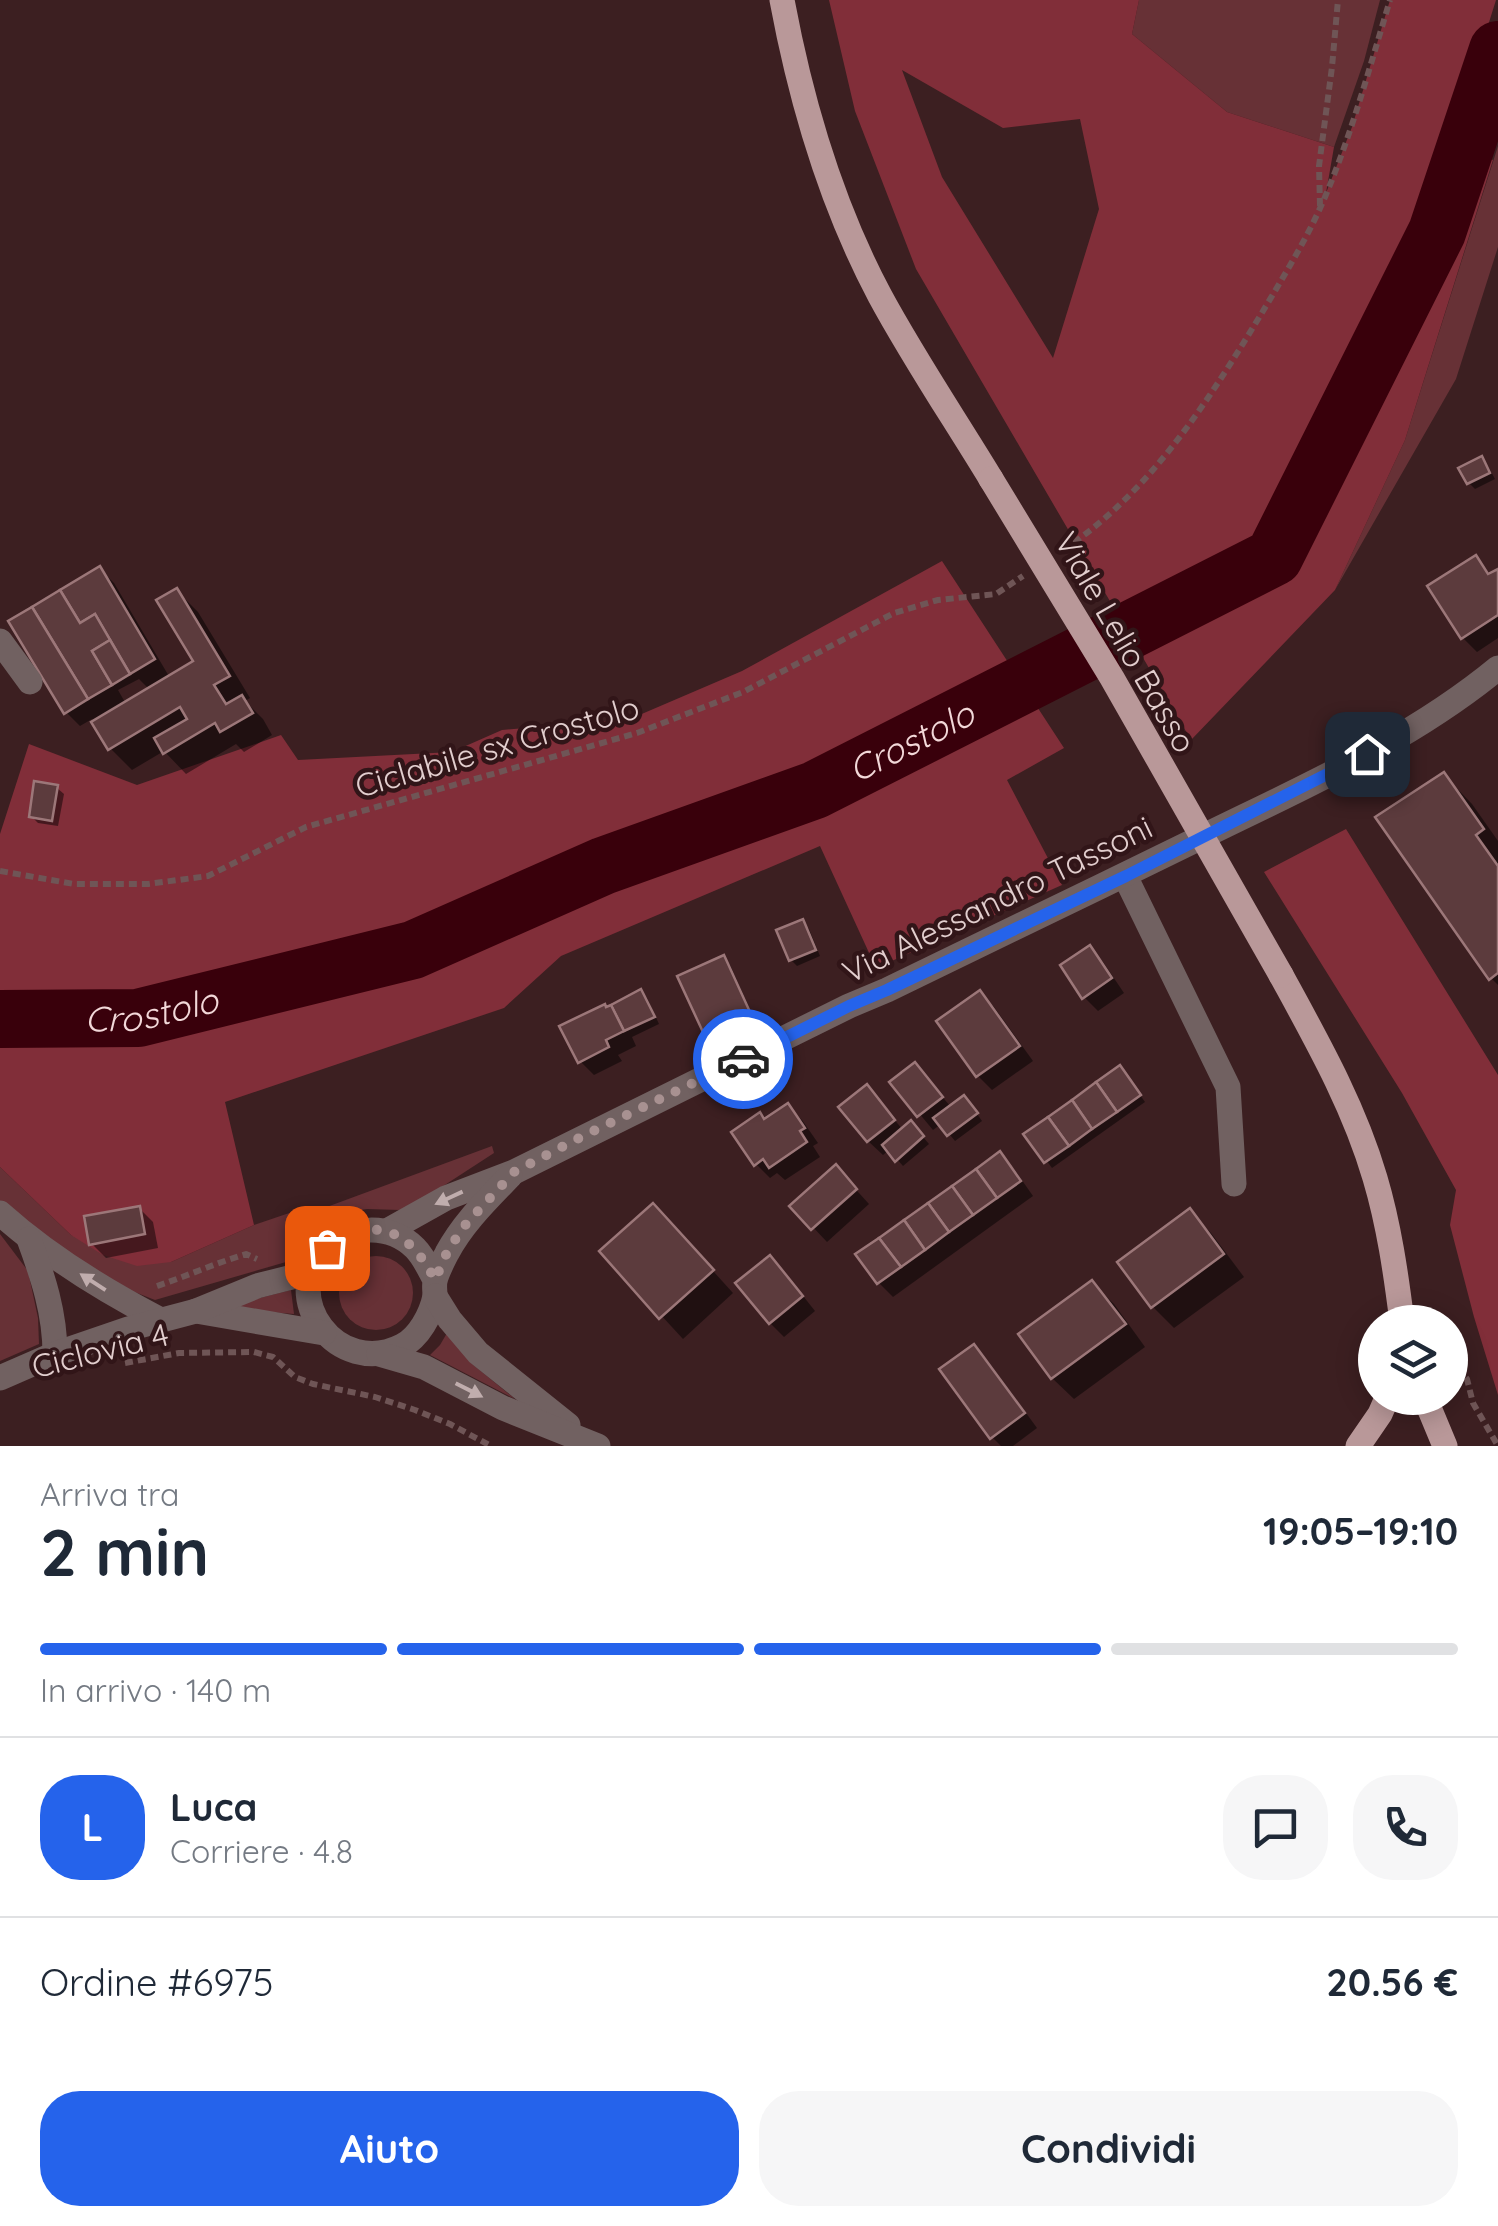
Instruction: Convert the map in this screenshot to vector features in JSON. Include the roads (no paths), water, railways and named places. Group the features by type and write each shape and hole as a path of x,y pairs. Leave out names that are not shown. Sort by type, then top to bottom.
{"main road":[{"name":"Viale Lelio Basso","path":"782,0 820,154 881,298 1102,662 1281,975 1348,1102 1376,1179 1399,1305"},
{"path":"1358,1446 1379,1415"},
{"path":"1432,1415 1444,1446"}],"street":[{"path":"0,641 30,682"},
{"name":"Via Alessandro Tassoni","path":"312,1272 327,1248 344,1236 359,1231 387,1231 446,1198 514,1172 849,1006 1126,876 1367,754 1463,697 1498,668"},
{"path":"1126,876 1228,1087 1234,1184"},
{"name":"Via Alessandro Tassoni","path":"378,1354 404,1345 416,1335 426,1320 448,1250 466,1224 514,1172"},
{"path":"0,1213 29,1239 102,1289 161,1320"},
{"path":"387,1231 424,1258 450,1320 478,1353 593,1443"},
{"path":"29,1239 46,1283 56,1354"},
{"path":"0,1378 56,1354 196,1311 256,1286 312,1272 308,1295 311,1310 324,1333 335,1342 352,1351 424,1367 503,1408 593,1443"},
{"path":"196,1311 324,1333"}],"waterway":[{"name":"Crostolo","path":"0,1019 138,1018 413,950 603,866 815,790 1274,557 1437,232 1498,50"}]}
